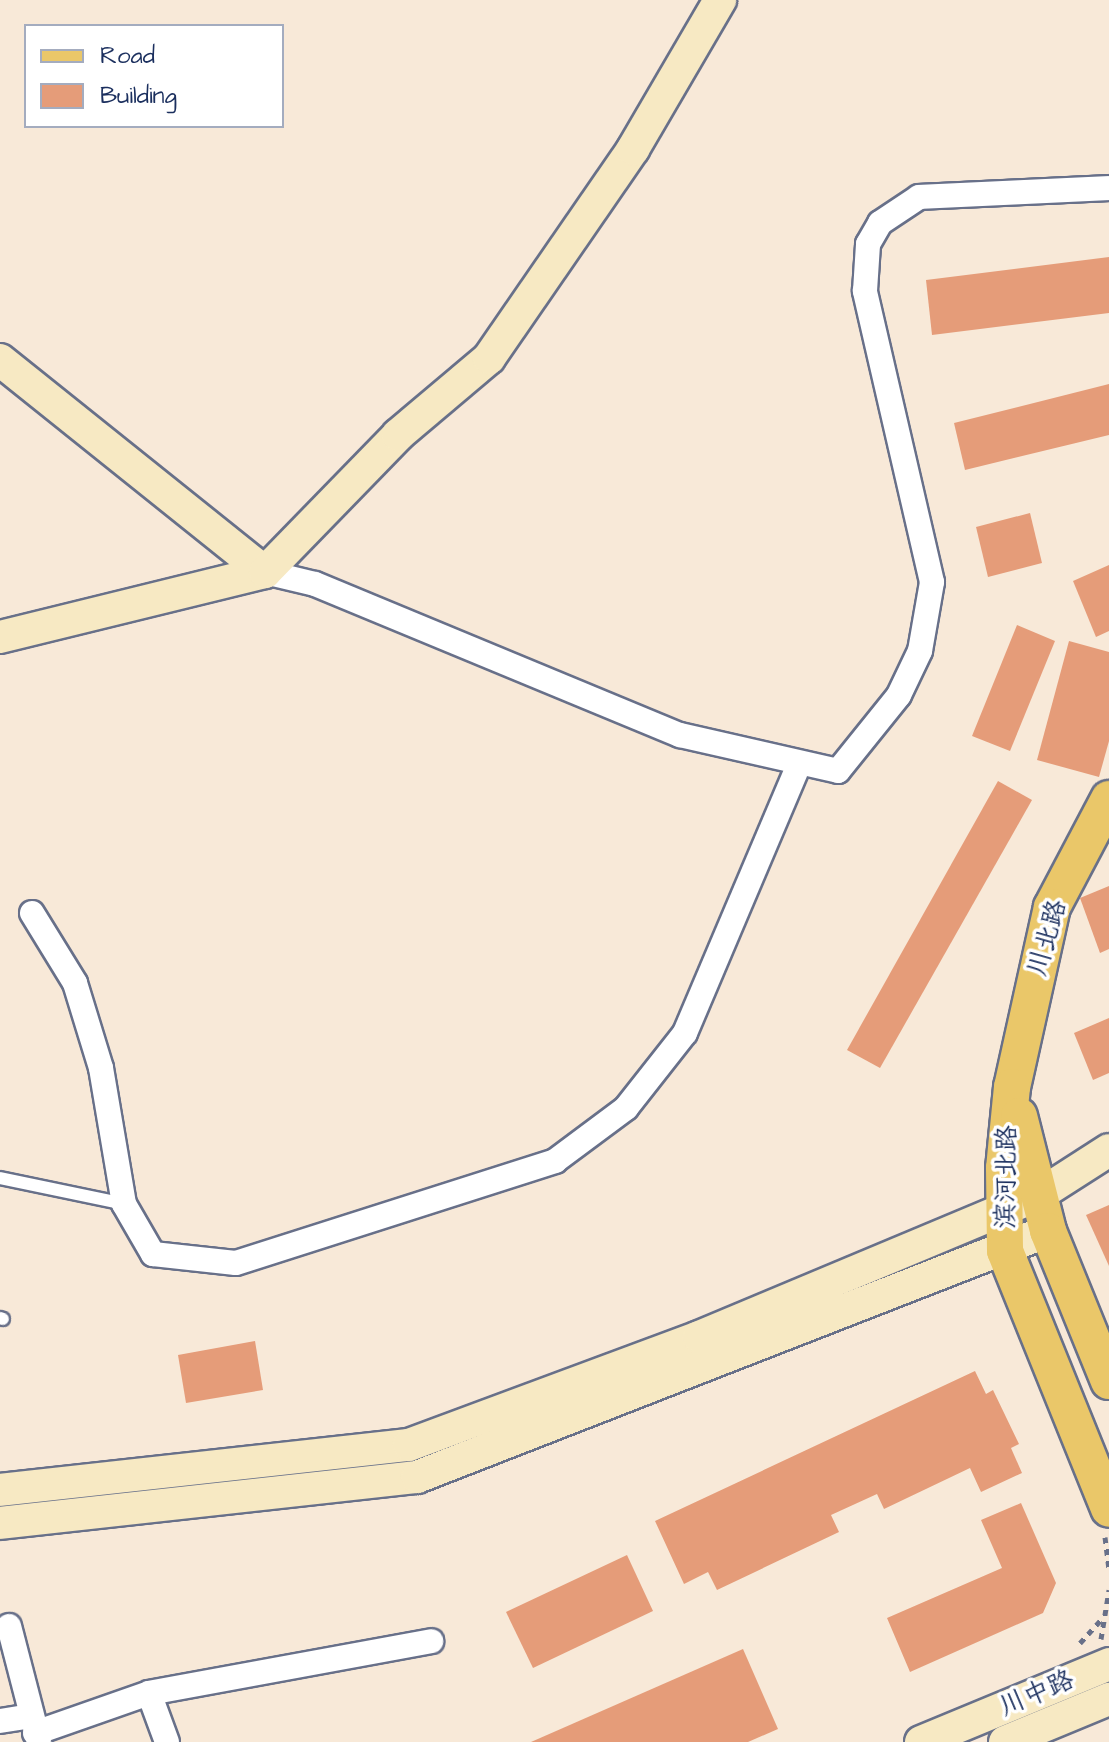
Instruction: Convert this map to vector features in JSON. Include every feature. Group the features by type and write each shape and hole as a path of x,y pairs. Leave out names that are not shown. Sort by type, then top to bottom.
{"main road":[{"path":"0,637 265,572 398,435 489,358 633,149 720,0"},
{"path":"0,360 265,572"},
{"name":"川北路","path":"1012,1087 1052,907 1109,799"},
{"name":"滨河北路","path":"1012,1087 1024,1201 1005,1251 1109,1509"},
{"path":"0,1490 409,1445 699,1337 1024,1201 1109,1150"},
{"name":"滨河北路","path":"1024,1201 1048,1231 1109,1381"},
{"path":"0,1523 417,1477 1005,1251 1048,1231"},
{"name":"川中路","path":"921,1742 1106,1656"},
{"name":"川中路","path":"1005,1742 1109,1699"}],"street":[{"path":"265,572 315,584 680,735 798,767 838,771 899,695 920,651 932,582 865,291 868,244 880,223 919,197 1109,188"},
{"path":"32,913 75,983 101,1068 124,1204 153,1254 236,1263 555,1161 626,1108 685,1033 798,767"},
{"path":"9,1626 35,1730"},
{"path":"0,1721 35,1730 149,1693 431,1641"},
{"path":"149,1693 167,1742"}],"lane":[{"path":"0,1178 124,1204"}],"path":[{"path":"1106,1656 1100,1621 1109,1590"}],"building":[{"path":"1109,257 1109,313 932,335 926,280"},
{"path":"1109,384 1109,435 965,470 954,423"},
{"path":"1030,513 1042,563 988,577 976,527"},
{"path":"1109,565 1109,631 1096,637 1073,581"},
{"path":"1017,625 1055,641 1010,751 972,736"},
{"path":"1069,641 1109,652 1109,741 1099,777 1037,760"},
{"path":"998,781 1032,800 880,1068 847,1050"},
{"path":"1109,886 1109,949 1100,953 1080,898"},
{"path":"1109,1018 1109,1073 1093,1080 1074,1033"},
{"path":"1109,1205 1109,1266 1086,1215"},
{"path":"255,1341 263,1390 186,1403 178,1355"},
{"path":"975,1371 986,1394 993,1390 1019,1444 1011,1448 1022,1473 981,1492 970,1468 884,1509 877,1494 831,1515 839,1532 717,1590 708,1572 684,1584 655,1521"},
{"path":"1021,1503 1056,1583 1043,1613 910,1672 887,1618 1002,1568 981,1520"},
{"path":"627,1555 653,1611 533,1668 506,1612"},
{"path":"743,1649 778,1729 748,1742 531,1742"}]}
